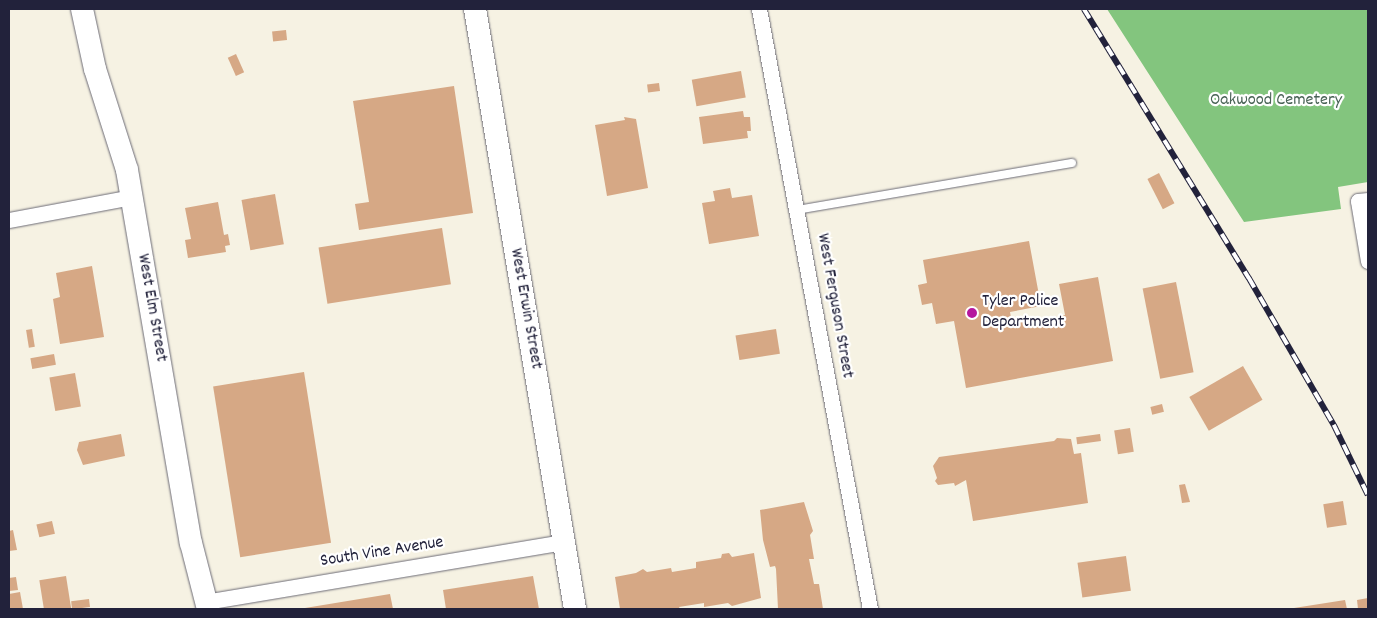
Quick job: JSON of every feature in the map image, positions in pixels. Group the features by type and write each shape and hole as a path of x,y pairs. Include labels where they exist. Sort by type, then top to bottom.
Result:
{"main road":[{"name":"West Elm Street","path":"82,9 89,46 120,146 132,197 189,534 206,605"},
{"name":"West Erwin Street","path":"475,9 575,609"}],"street":[{"name":"West Ferguson Street","path":"759,9 798,210 870,609"},
{"path":"9,220 132,197"},
{"path":"1363,200 1368,261"},
{"name":"South Vine Avenue","path":"206,605 565,542"}],"lane":[{"path":"798,210 1072,163"}],"green space":[{"name":"Oakwood Cemetery","path":"1107,9 1368,9 1368,182 1338,187 1341,209 1244,222"}],"building":[{"path":"286,30 287,40 273,41 272,31"},
{"path":"236,54 244,72 236,76 228,58"},
{"path":"741,71 746,98 696,106 692,80"},
{"path":"659,83 660,91 648,92 647,84"},
{"path":"454,86 473,213 359,230 355,204 369,202 353,101"},
{"path":"743,111 744,117 750,117 751,131 747,131 748,138 703,144 699,117"},
{"path":"624,117 636,119 648,188 607,196 595,125 625,120"},
{"path":"1159,173 1174,203 1163,209 1147,179"},
{"path":"730,188 732,198 752,195 759,236 709,244 702,203 715,201 713,191"},
{"path":"275,194 284,244 250,250 242,200"},
{"path":"218,202 224,235 228,234 230,245 225,246 226,252 188,258 185,240 191,239 185,208"},
{"path":"442,228 451,284 327,304 319,248"},
{"name":"Tyler Police Department","path":"1029,241 1041,306 1010,312 1012,324 1065,315 1059,284 1098,277 1113,361 966,388 954,321 936,324 932,303 922,305 918,285 927,283 923,260"},
{"path":"92,266 104,337 60,344 53,299 60,297 56,273"},
{"path":"1176,282 1194,372 1160,379 1143,288"},
{"path":"32,329 35,347 29,348 26,330"},
{"path":"776,329 780,354 739,360 736,335"},
{"path":"54,354 56,365 32,369 30,358"},
{"path":"1243,366 1262,400 1209,431 1189,397"},
{"path":"304,372 331,543 240,557 213,386"},
{"path":"75,373 81,406 55,411 49,378"},
{"path":"1162,404 1164,412 1152,415 1150,407"},
{"path":"1130,428 1134,452 1118,454 1114,431"},
{"path":"121,434 125,456 83,465 77,450 79,442"},
{"path":"1100,434 1101,441 1077,444 1076,437"},
{"path":"1057,438 1071,439 1074,454 1081,453 1088,503 973,521 966,480 955,486 954,483 938,485 935,481 937,478 933,466 939,457 1054,441"},
{"path":"1185,484 1190,502 1182,503 1179,485"},
{"path":"1343,501 1347,525 1327,528 1323,504"},
{"path":"804,502 813,531 810,535 814,559 809,559 814,584 819,584 823,609 778,609 776,569 775,566 770,567 763,540 760,510"},
{"path":"52,521 55,534 39,537 36,525"},
{"path":"13,530 17,550 9,551 9,531"},
{"path":"729,553 732,557 754,553 761,598 732,606 728,603 704,607 704,603 679,607 680,609 620,609 615,577 636,573 643,569 647,572 671,568 672,572 696,568 696,562 721,558 722,554"},
{"path":"1126,556 1131,591 1082,597 1077,563"},
{"path":"66,576 71,609 44,609 39,580"},
{"path":"533,576 539,609 446,609 443,590"},
{"path":"16,577 18,590 9,591 9,578"},
{"path":"20,592 23,609 9,609 9,594"},
{"path":"390,594 393,609 305,609 305,608"},
{"path":"1368,598 1368,609 1358,609 1357,600"},
{"path":"89,599 90,607 72,609 71,601"},
{"path":"1345,600 1347,609 1294,608"}],"railway":[{"path":"1084,9 1249,278 1334,425 1368,495"}],"place":[{"name":"Tyler Police Department","path":"972,313"}]}
